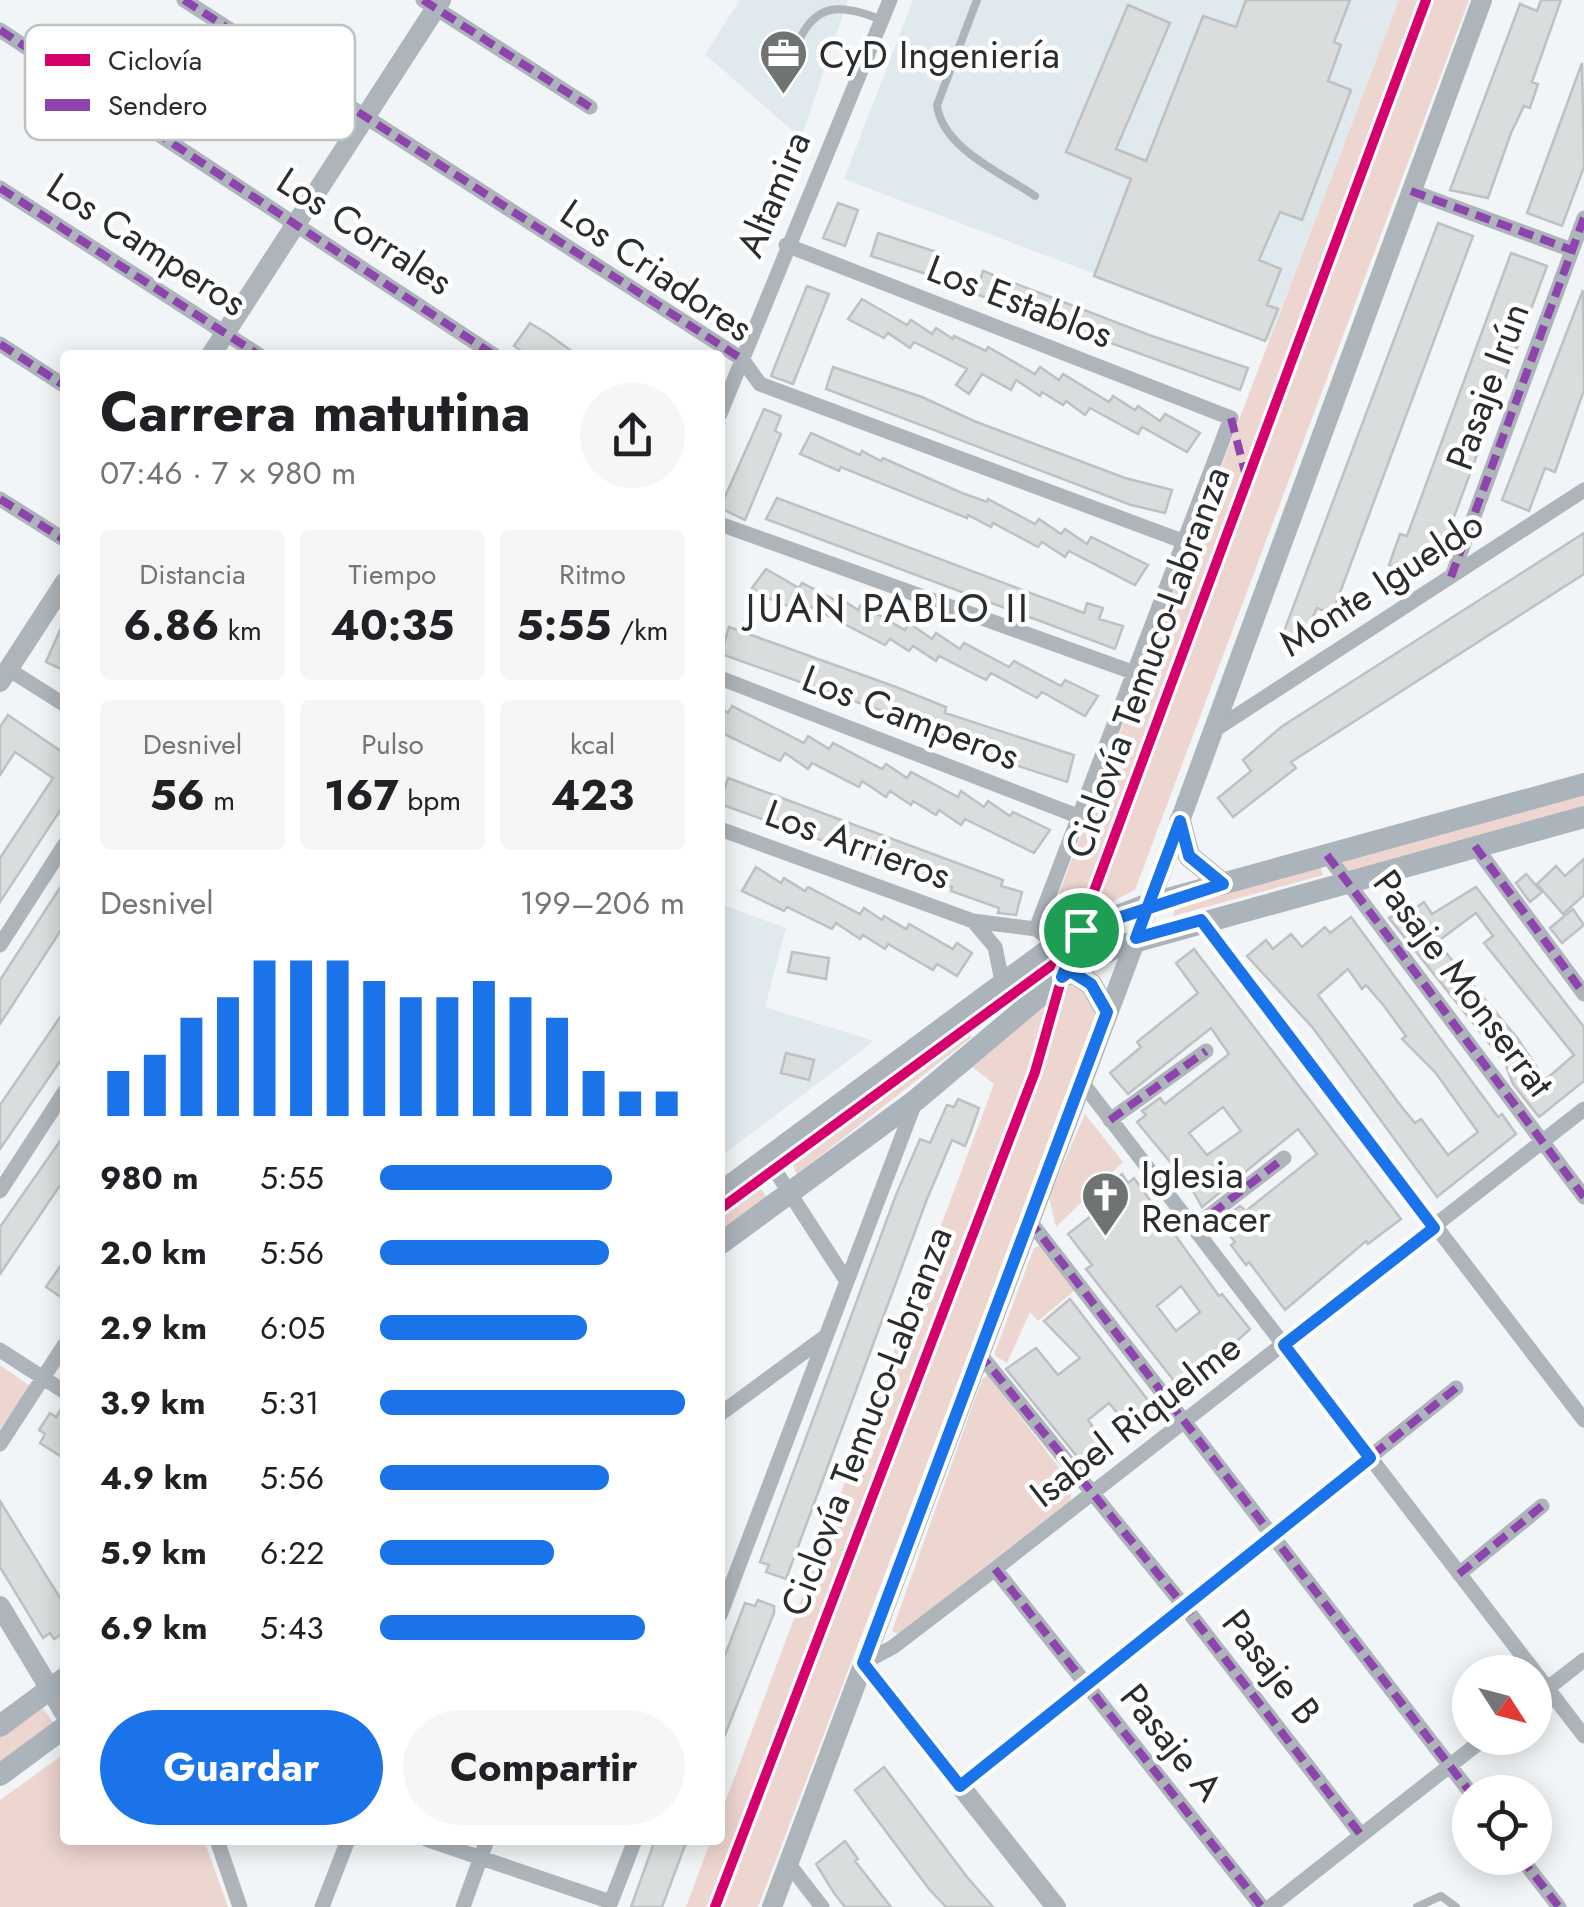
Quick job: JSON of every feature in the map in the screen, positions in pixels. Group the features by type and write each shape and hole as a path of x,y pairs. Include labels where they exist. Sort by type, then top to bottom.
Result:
{"main road":[{"path":"725,1188 1002,981 1046,936 1584,784"},
{"path":"725,1240 916,1100 1070,971 1136,938 1584,817"},
{"path":"1180,821 1189,856 1223,884"},
{"path":"1070,971 1091,984 1107,1012"},
{"path":"0,1726 57,1684"},
{"path":"0,1774 60,1731"}],"street":[{"name":"Los Criadores","path":"184,0 223,25"},
{"name":"Altamira","path":"725,402 786,245 890,0"},
{"path":"772,1907 1180,821 1482,0"},
{"path":"355,133 434,3 590,106"},
{"name":"Los Corrales","path":"0,30 25,46"},
{"name":"Los Criadores","path":"355,111 742,359 754,380 794,400 1185,542"},
{"name":"Los Corrales","path":"167,140 486,350"},
{"path":"214,350 350,140"},
{"name":"Los Camperos","path":"0,188 252,350"},
{"path":"1411,191 1572,250"},
{"name":"Pasaje Irún","path":"1451,577 1584,218"},
{"name":"Los Establos","path":"786,245 1230,418 1185,542"},
{"path":"0,344 60,383"},
{"name":"Monte Igueldo","path":"1213,730 1584,490"},
{"path":"0,499 60,537"},
{"path":"725,526 1136,673"},
{"path":"1046,936 1080,817 1185,542"},
{"path":"60,589 3,671 60,702"},
{"name":"Los Camperos","path":"725,680 1080,817"},
{"name":"Los Arrieros","path":"725,831 973,920 1046,936"},
{"path":"1475,846 1584,994"},
{"path":"0,945 60,852"},
{"name":"Pasaje Monserrat","path":"1328,855 1584,1197"},
{"name":"Los Arrieros","path":"973,920 995,948 1002,981"},
{"path":"1201,920 1584,1420"},
{"path":"1110,1120 1206,1051"},
{"path":"1080,1081 1459,1574 1514,1655"},
{"path":"0,1192 60,1099"},
{"path":"725,1603 916,1100"},
{"name":"Isabel Riquelme","path":"863,1663 893,1647 995,1569 1584,1109"},
{"path":"767,1158 846,1280"},
{"path":"1193,1228 1284,1158"},
{"path":"1028,1220 1457,1775"},
{"path":"725,1410 826,1336"},
{"path":"0,1350 60,1389"},
{"path":"0,1444 60,1352"},
{"name":"Pasaje B","path":"978,1353 1184,1606 1361,1835"},
{"path":"960,1786 1456,1388"},
{"path":"1459,1574 1542,1506"},
{"name":"Pasaje A","path":"995,1569 1262,1907"},
{"path":"0,1606 57,1684"},
{"path":"1552,1685 1584,1660"},
{"path":"863,1663 1056,1907"},
{"path":"1552,1705 1584,1736"},
{"path":"1270,1907 1464,1755"},
{"path":"219,1845 240,1907"},
{"path":"322,1907 346,1845"},
{"path":"443,1845 610,1904 633,1845"},
{"path":"463,1907 486,1845"},
{"path":"788,1863 822,1907"},
{"path":"1534,1875 1559,1907"}],"lane":[{"path":"976,0 937,105 938,120 953,139 1036,196"},
{"path":"796,48 805,28 830,5 846,6 882,20"},
{"path":"1417,1907 1441,1896 1456,1907"}],"shaded area":[{"name":"CyD Ingeniería","path":"740,0 848,0 801,138 705,54"},
{"path":"913,0 1399,0 1269,340 844,179"},
{"path":"1399,0 1469,0 1135,890 1082,915 1051,914"},
{"path":"1584,784 1584,817 1348,881 1327,855"},
{"path":"1320,865 1323,875 1173,916 1176,906"},
{"path":"725,906 786,928 765,1007 874,1041 725,1153"},
{"path":"1070,985 1083,987 1098,1015 758,1907 686,1907 709,1845 725,1845 725,1803 994,1084 971,1066"},
{"path":"964,1019 972,1037 797,1174 786,1152"},
{"path":"1085,1114 1123,1162 1056,1227 1049,1197"},
{"path":"759,1186 769,1201 725,1232 725,1210"},
{"path":"1042,1245 1075,1290 1038,1321 1030,1312 1007,1363 994,1355 1034,1248"},
{"path":"0,1365 30,1386 0,1429"},
{"path":"988,1375 1073,1486 1070,1501 898,1634 892,1631 982,1379"},
{"path":"40,1704 56,1727 0,1768 0,1734"},
{"path":"60,1757 60,1845 206,1845 228,1907 0,1907 0,1800"}],"building":[{"path":"1246,0 1350,0 1334,42 1341,45 1328,81 1351,90 1302,220 1280,212 1259,260 1281,269 1267,305 1278,309 1265,341 1094,276 1131,179 1066,152 1128,5 1170,23 1116,149 1146,161 1203,16 1236,27"},
{"path":"1541,0 1561,0 1532,82 1538,84 1530,108 1524,106 1511,133 1488,198 1450,190 1520,4 1537,11"},
{"path":"1582,63 1584,167 1562,226 1527,213"},
{"path":"838,203 858,210 845,246 823,238"},
{"path":"1438,223 1473,236 1332,614 1317,608 1302,642 1283,634"},
{"path":"878,233 943,254 935,277 871,256"},
{"path":"1511,253 1547,266 1445,541 1440,539 1429,569 1412,563 1409,572 1389,565 1400,534 1407,536"},
{"path":"983,271 1149,335 1248,368 1240,390 976,294"},
{"path":"807,286 829,294 793,384 771,376"},
{"path":"1583,290 1584,390 1555,472 1545,468 1529,511 1502,500"},
{"path":"862,299 907,325 911,320 932,334 936,328 953,339 954,336 986,351 988,347 1035,374 1040,367 1059,380 1063,374 1109,402 1113,396 1160,421 1165,414 1200,433 1187,452 1142,427 1138,434 1090,408 1085,415 1066,401 1063,405 1042,392 1040,396 1016,380 1011,390 982,374 969,394 956,385 967,369 914,342 910,348 888,333 884,338 848,319"},
{"path":"530,323 570,350 520,350 514,346"},
{"path":"833,367 922,397 974,421 1125,478 1172,490 1165,513 1131,505 826,389"},
{"path":"764,409 781,416 775,431 781,434 745,520 725,510 725,497"},
{"path":"811,433 860,455 862,451 881,461 883,458 962,493 987,502 988,499 1035,524 1039,519 1061,534 1065,529 1087,544 1091,537 1148,565 1135,585 1069,551 1065,557 1042,542 1038,547 993,523 991,527 841,467 839,471 800,454"},
{"path":"777,498 1084,613 1087,603 1103,608 1099,619 1123,626 1115,649 766,519"},
{"path":"1584,533 1584,574 1291,762 1296,768 1233,817 1218,798 1251,771 1243,760 1281,727"},
{"path":"766,569 799,588 802,583 835,600 837,596 858,610 861,605 905,630 909,623 932,639 936,633 960,649 964,643 1009,667 1014,661 1061,686 1065,680 1098,696 1085,716 1042,692 1037,698 991,673 986,680 939,656 936,661 913,646 909,651 890,639 885,645 811,607 808,614 765,597 752,588"},
{"path":"729,627 896,687 946,707 945,713 1074,755 1067,782 948,743 950,738 899,717 725,655"},
{"path":"60,630 60,669 46,662"},
{"path":"732,706 804,743 808,736 829,749 833,743 882,769 886,764 907,778 911,772 958,797 961,791 984,807 988,801 1010,816 1013,812 1050,830 1034,853 965,819 961,825 939,810 936,815 913,801 911,805 890,791 886,797 862,781 859,787 812,763 808,769 785,753 780,761 725,734 725,711 728,713"},
{"path":"8,715 60,751 60,811 0,902 0,858 53,778 15,752 0,775 0,727"},
{"path":"728,778 1003,880 1001,886 1022,892 1016,915 998,913 999,908 951,891 952,887 725,806"},
{"path":"1584,859 1584,895 1563,914 1537,884 1556,866 1565,876"},
{"path":"756,867 781,883 784,878 860,914 864,908 882,920 884,916 906,929 909,924 953,949 957,943 972,953 957,976 937,964 933,970 888,944 885,949 863,935 860,939 836,923 832,929 787,907 784,911 742,891"},
{"path":"1526,874 1542,892 1530,902 1516,883"},
{"path":"1476,887 1584,1027 1584,1081 1539,1117 1513,1084 1505,1063 1389,918 1402,909 1406,915 1424,902 1432,914","holes":["1476,913 1493,936 1484,943 1574,1055 1545,1080 1518,1039 1437,942"]},
{"path":"60,888 60,932 0,1024 0,980"},
{"path":"1573,909 1584,925 1562,943 1550,928"},
{"path":"1351,917 1498,1117 1502,1114 1516,1134 1437,1197 1313,1028 1247,956 1266,940 1273,949 1291,934 1302,947 1325,927 1330,933","holes":["1348,969 1362,989 1366,985 1384,1006 1406,1036 1402,1039 1435,1072 1478,1132 1448,1155 1421,1119 1415,1123 1401,1106 1318,995"]},
{"path":"1194,949 1401,1219 1368,1244 1366,1241 1285,1310 1231,1245 1235,1242 1219,1222 1240,1206 1246,1211 1317,1154 1298,1129 1202,1207 1190,1186 1137,1122 1146,1115 1142,1111 1160,1098 1165,1104 1229,1054 1211,1028 1128,1094 1110,1073 1141,1047 1137,1042 1198,993 1176,963","holes":["1223,1107 1241,1131 1207,1155 1189,1133"]},
{"path":"792,952 829,958 826,979 788,972"},
{"path":"60,1017 60,1061 0,1149 0,1105"},
{"path":"786,1053 814,1060 809,1080 781,1073"},
{"path":"958,1099 979,1108 965,1146 952,1140 927,1199 786,1579 766,1572 769,1565 760,1562 896,1195 920,1139 930,1143 947,1105 954,1107"},
{"path":"60,1141 60,1185 0,1274 0,1227"},
{"path":"1122,1174 1128,1183 1134,1178 1219,1296 1222,1294 1250,1329 1182,1391 1086,1269 1092,1265 1068,1234 1109,1202 1106,1198 1111,1194 1106,1187","holes":["1181,1286 1200,1312 1176,1331 1157,1306"]},
{"path":"60,1266 60,1297 46,1287"},
{"path":"1070,1299 1157,1412 1132,1431 1109,1403 1088,1420 1108,1447 1084,1465 1006,1369 1036,1348 1058,1375 1080,1358 1044,1321"},
{"path":"60,1411 60,1456 40,1443 45,1434 39,1430 50,1413 56,1417"},
{"path":"0,1501 60,1598 60,1635 54,1639 50,1633 43,1638 0,1567"},
{"path":"758,1600 774,1606 774,1613 725,1735 725,1655 745,1603 755,1606"},
{"path":"884,1767 993,1907 946,1907 929,1889 855,1790"},
{"path":"845,1841 858,1859 855,1861 891,1907 845,1907 834,1893 816,1864"},
{"path":"653,1845 685,1845 662,1907 631,1907"}],"marked path":[{"path":"184,0 223,25"},
{"path":"423,0 590,107"},
{"path":"0,30 25,46"},
{"path":"355,110 742,359"},
{"path":"167,140 486,350"},
{"path":"0,188 251,350"},
{"path":"1411,191 1572,250"},
{"path":"1451,577 1584,218"},
{"path":"0,344 60,383"},
{"path":"1231,418 1246,476"},
{"path":"0,499 60,537"},
{"path":"1475,846 1584,994"},
{"path":"1327,855 1584,1197"},
{"path":"1110,1120 1206,1051"},
{"path":"1193,1228 1284,1158"},
{"path":"1029,1220 1457,1775"},
{"path":"979,1353 1184,1606 1361,1835"},
{"path":"960,1786 1456,1388"},
{"path":"1459,1574 1542,1506"},
{"path":"995,1569 1262,1907"},
{"path":"1534,1875 1559,1907"}],"cycle path":[{"name":"Ciclovía Temuco-Labranza","path":"715,1907 1035,1072 1062,977 1426,0"},
{"path":"725,1205 1070,952"}],"place":[{"name":"CyD Ingeniería","path":"784,96"},
{"name":"Iglesia Renacer","path":"1106,1238"}],"district":[{"name":"JUAN PABLO II","path":"888,608"}],"route":[{"path":"1081,930 1062,977 1070,971 1086,980 1107,1012 863,1663 960,1786 1370,1458 1284,1345 1434,1228 1201,920 1136,938 1149,904 1180,821 1189,856 1206,874 1223,884 1149,904 1081,930"}]}
